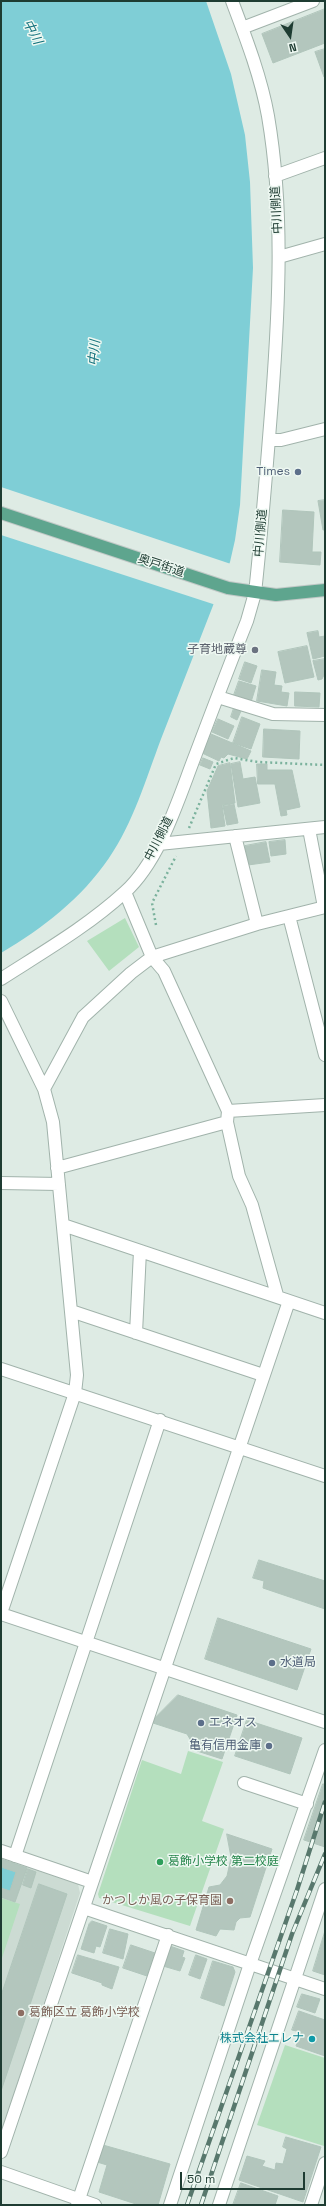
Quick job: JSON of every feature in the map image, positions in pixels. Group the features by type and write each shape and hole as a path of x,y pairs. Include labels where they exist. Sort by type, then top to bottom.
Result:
{"main road":[{"name":"奥戸街道","path":"1,513 228,588 255,592 290,594 325,590"}],"street":[{"name":"中川側道","path":"1,979 53,946 125,892 144,868 159,844 247,621 255,592 277,338 279,257 275,176 268,115 255,64 232,1"},
{"path":"242,28 313,1"},
{"path":"275,176 325,158"},
{"path":"279,257 325,244"},
{"path":"269,440 281,440 325,429"},
{"path":"218,697 273,714 325,715"},
{"path":"159,844 325,827"},
{"path":"44,1090 83,1017 131,973 152,957 257,924 324,907 309,829"},
{"path":"235,836 257,924"},
{"path":"125,892 152,957 164,971 228,1117 240,1176 252,1205 277,1295"},
{"path":"289,916 325,1055"},
{"path":"1,1001 44,1090 53,1122 70,1311 76,1358 75,1392 1,1614 325,1722"},
{"path":"57,1168 228,1117 325,1105"},
{"path":"1,1183 59,1184"},
{"path":"63,1225 277,1295 289,1301 325,1313"},
{"path":"136,1332 140,1251"},
{"path":"1,2152 289,1301"},
{"path":"70,1311 263,1375"},
{"path":"1,1369 160,1420 325,1476"},
{"path":"15,1856 160,1420"},
{"path":"170,2205 250,1964 325,1750"},
{"path":"244,1783 307,1804"},
{"path":"1,1851 92,1882"},
{"path":"219,2205 325,1889"},
{"path":"84,1908 325,1989"},
{"path":"78,2202 168,1935"},
{"path":"311,2205 325,2163"},
{"path":"1,2172 78,2202 96,2205"}],"shaded area":[{"name":"葛飾区立 葛飾小学校","path":"1,1858 78,1884 80,1893 1,2133"}],"green space":[{"path":"125,918 139,947 109,971 87,941"},
{"name":"葛飾小学校 第二校庭","path":"188,1751 223,1762 202,1821 224,1829 190,1926 99,1898 98,1894 142,1760 181,1774"},
{"path":"1,1898 20,1904 1,1961"},
{"path":"285,2045 325,2058 324,2146 257,2125"}],"water":[{"name":"中川","path":"1,1 206,1 231,74 245,135 250,182 253,268 240,505 230,562 132,816 118,844 98,873 74,899 46,923 1,953"},
{"path":"1,1867 16,1872 10,1891 1,1888"}],"pier":[{"path":"1,487 231,564 216,605 1,535"}],"building":[{"path":"325,9 325,43 273,63 262,34"},
{"path":"325,49 325,77 324,77 315,52"},
{"path":"325,500 325,530 323,530 318,501"},
{"path":"283,510 314,512 312,552 321,552 320,565 280,562"},
{"path":"318,631 319,637 325,636 325,656 313,659 307,633"},
{"path":"307,646 314,677 285,683 278,652"},
{"path":"325,659 325,673 322,679 318,680 313,661"},
{"path":"245,662 257,666 251,683 239,679"},
{"path":"262,670 276,672 274,685 282,686 281,692 289,693 287,706 257,701"},
{"path":"239,681 256,686 251,702 234,695"},
{"path":"295,692 320,693 319,707 295,706"},
{"path":"234,708 241,711 237,720 231,717"},
{"path":"242,717 260,724 251,749 233,743"},
{"path":"218,719 234,726 228,739 212,732"},
{"path":"264,729 300,731 299,759 263,757"},
{"path":"211,734 251,751 247,759 228,754 224,758 221,757 219,761 202,753"},
{"path":"203,758 213,762 210,769 200,765"},
{"path":"240,762 243,779 255,777 260,803 238,807 231,764"},
{"path":"230,763 235,803 222,805 225,826 211,828 207,791 218,766"},
{"path":"257,764 267,764 267,770 292,770 300,807 286,810 287,815 281,816 275,784 258,784"},
{"path":"234,804 238,823 227,825 223,806"},
{"path":"285,840 286,854 271,856 269,842"},
{"path":"266,842 270,862 248,865 245,846"},
{"path":"259,1560 325,1581 325,1609 263,1588 264,1581 253,1578"},
{"path":"218,1618 311,1649 297,1690 205,1659"},
{"path":"178,1695 237,1715 222,1759 197,1751 187,1734 153,1723 154,1719"},
{"path":"247,1720 302,1738 290,1774 235,1756"},
{"path":"323,1784 325,1784 325,1847 304,1840"},
{"path":"227,1834 272,1849 250,1917 240,1918 236,1922 234,1930 220,1929 216,1936 196,1930 209,1887 220,1885 227,1876 231,1858"},
{"path":"1,1859 27,1868 15,1902 1,1897 1,1888 10,1891 16,1872 1,1867"},
{"path":"28,1869 36,1872 31,1888 23,1885"},
{"path":"39,1884 67,1894 1,2091 1,1996"},
{"path":"92,1921 107,1926 100,1947 96,1946 94,1953 81,1949 89,1924"},
{"path":"110,1929 128,1934 123,1959 103,1953"},
{"path":"325,1931 325,1975 313,1971"},
{"path":"131,1945 155,1953 147,1976 123,1968"},
{"path":"170,1946 184,1951 182,1957 185,1958 180,1971 163,1966"},
{"path":"78,1955 119,1967 112,1989 102,1985 102,1983 72,1973"},
{"path":"196,1955 207,1959 200,1979 189,1975"},
{"path":"213,1961 233,1967 235,1972 224,2006 201,1998"},
{"path":"302,1994 320,1999 315,2013 297,2007"},
{"name":"株式会社エレナ","path":"299,2011 325,2020 325,2056 296,2046 301,2032 292,2030"},
{"path":"286,2137 321,2147 303,2202 239,2180 247,2156 265,2161 262,2166 275,2170 276,2163 283,2164 287,2149 283,2147"},
{"path":"103,2145 170,2164 158,2205 139,2205 99,2192 107,2165 97,2162"},
{"path":"241,2183 278,2196 275,2205 233,2205"}],"railway":[{"path":"187,2205 297,1890 325,1802"},
{"path":"201,2205 292,1934 325,1854"}],"place":[{"name":"Times","path":"298,472"},
{"name":"子育地蔵尊","path":"255,650"},
{"name":"水道局","path":"272,1663"},
{"name":"エネオス","path":"201,1723"},
{"name":"亀有信用金庫","path":"269,1746"},
{"name":"葛飾小学校 第二校庭","path":"160,1862"},
{"name":"かつしか風の子保育園","path":"230,1901"},
{"name":"葛飾区立 葛飾小学校","path":"21,2013"},
{"name":"株式会社エレナ","path":"312,2039"}]}
